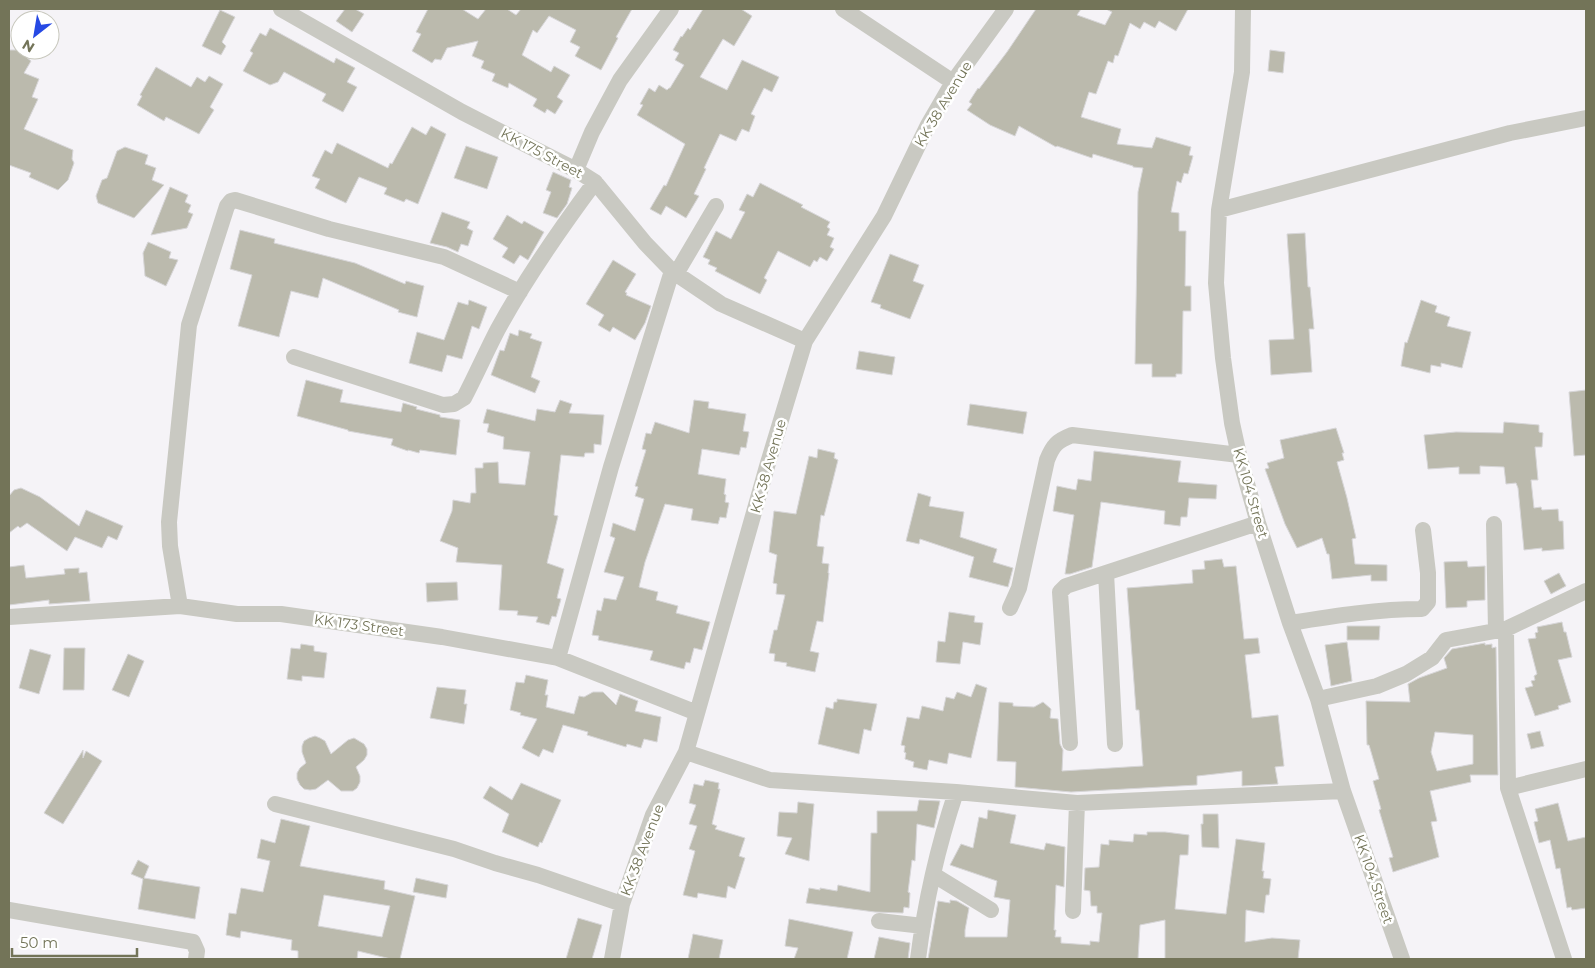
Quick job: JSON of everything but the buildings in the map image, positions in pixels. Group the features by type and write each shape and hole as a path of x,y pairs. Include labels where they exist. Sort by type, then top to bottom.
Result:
{"street":[{"name":"KK 175 Street","path":"281,9 462,112 576,170 595,182 645,244 674,272 720,304 805,341"},
{"path":"576,170 592,132 620,80 671,9"},
{"path":"843,9 954,82"},
{"name":"KK 38 Avenue","path":"612,959 622,904 653,815 686,752 768,463 805,341 884,216 928,125 954,82 1006,9"},
{"name":"KK 104 Street","path":"1243,9 1242,72 1219,210 1217,292 1223,358 1232,423 1258,523 1290,622 1318,699 1343,791 1402,959"},
{"path":"1219,210 1510,133 1586,118"},
{"path":"294,357 443,405 454,404 464,398 498,330 520,292 595,182"},
{"path":"180,606 168,522 189,325 231,201 235,200 329,229 444,258 520,292"},
{"path":"558,658 611,467 674,272 716,206"},
{"path":"1010,608 1019,588 1047,460 1051,448 1061,439 1072,435 1239,455"},
{"path":"1070,743 1060,592 1066,586 1258,523"},
{"path":"1494,524 1508,788 1564,959"},
{"path":"1290,622 1374,611 1422,609 1428,602 1428,573 1424,530"},
{"path":"1106,573 1114,744"},
{"path":"1318,699 1377,686 1406,674 1432,658 1446,640 1501,630 1586,591"},
{"name":"KK 173 Street","path":"9,617 180,606 237,614 290,616 442,637 558,658 697,713"},
{"path":"686,752 770,780 956,792 1077,803 1343,791"},
{"path":"1508,788 1586,769"},
{"path":"918,959 922,926 948,817 956,792"},
{"path":"1073,911 1077,803"},
{"path":"276,804 454,849 622,904"},
{"path":"934,875 991,910"},
{"path":"9,910 193,942 197,951 196,959"},
{"path":"878,921 922,926"}]}
